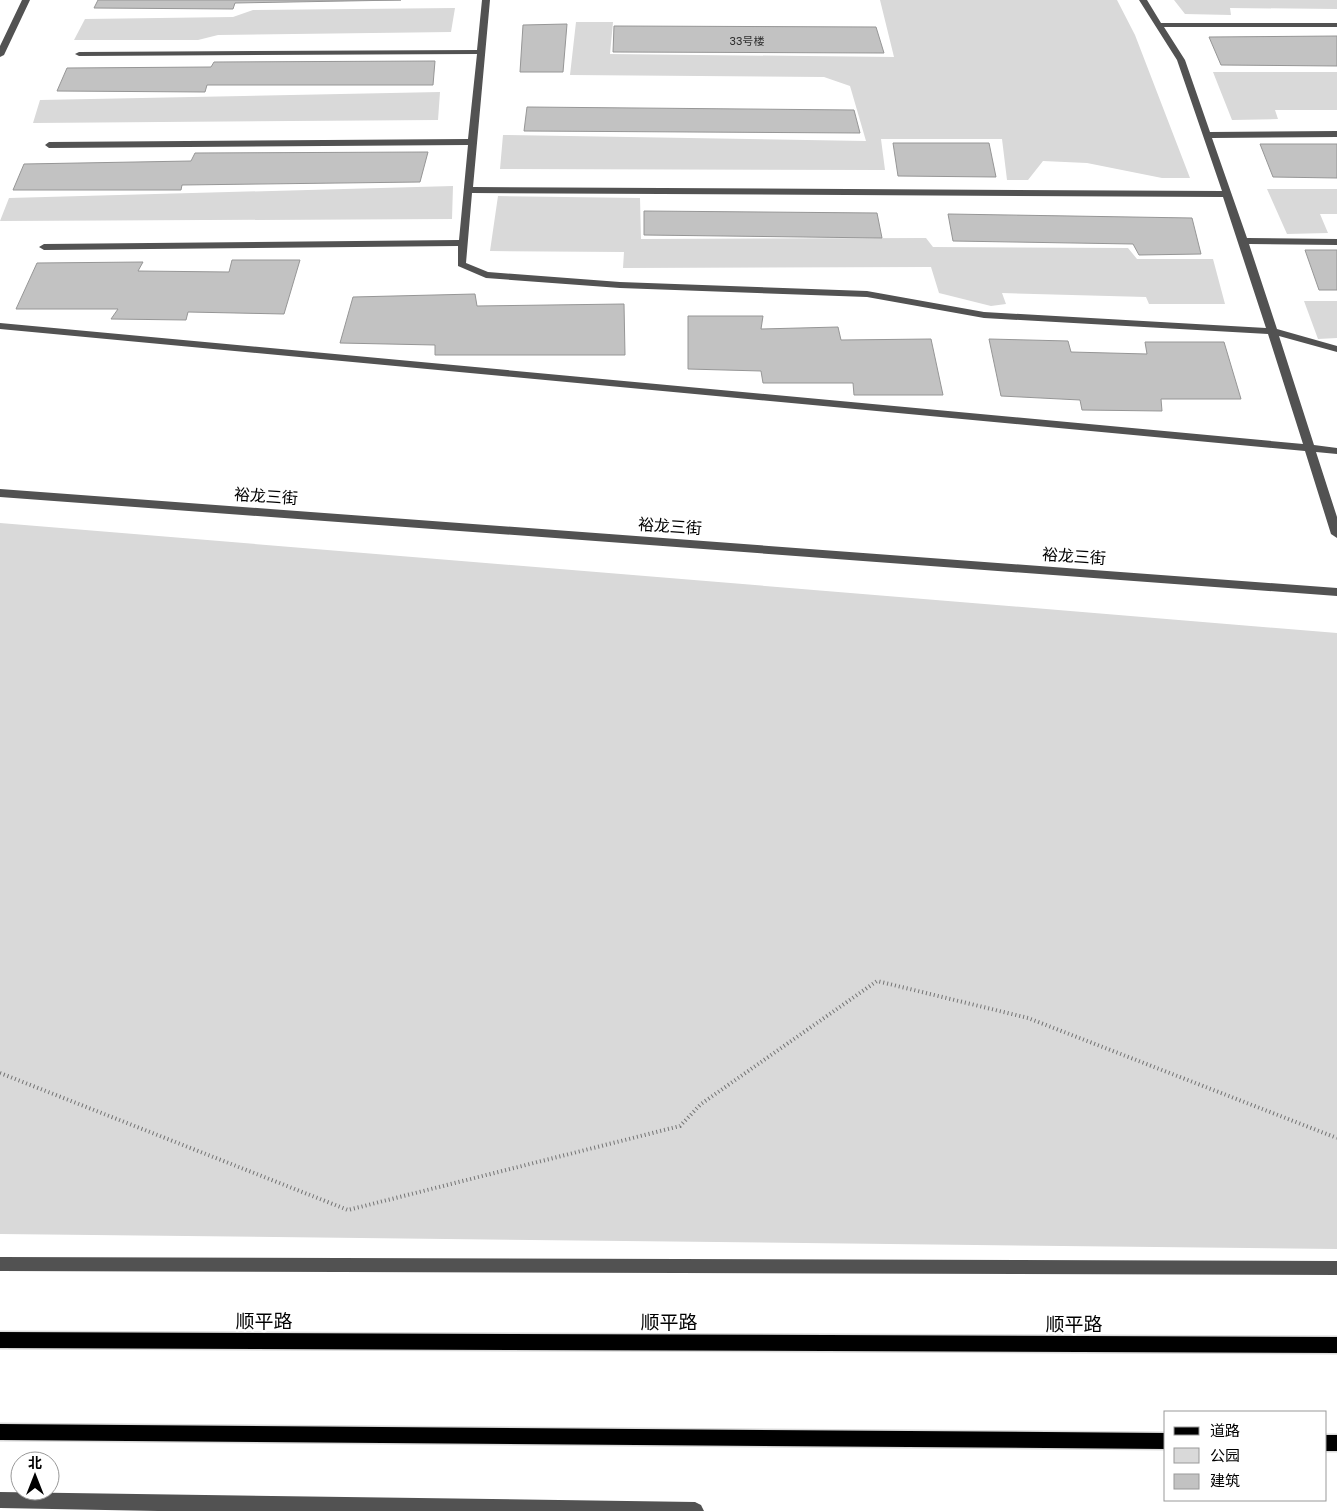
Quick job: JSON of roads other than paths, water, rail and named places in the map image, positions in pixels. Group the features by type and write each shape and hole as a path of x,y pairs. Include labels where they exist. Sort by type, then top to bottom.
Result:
{"main road":[{"name":"顺平路","path":"0,1340 1337,1345"},
{"path":"0,1432 1164,1441"}],"street":[{"path":"0,55 26,0"},
{"path":"486,0 461,264 486,275 620,286 868,294 984,315 1272,330 1337,349"},
{"path":"1143,0 1181,60 1243,241 1337,534"},
{"path":"1160,25 1337,25"},
{"path":"79,54 481,52"},
{"path":"1207,135 1337,134"},
{"path":"49,145 473,142"},
{"path":"468,190 1227,194"},
{"path":"1243,241 1337,242"},
{"path":"44,247 464,243"},
{"path":"0,326 1337,451"},
{"name":"裕龙三街","path":"0,493 1337,592"},
{"path":"0,1264 1337,1268"},
{"path":"0,1500 695,1511"}]}
